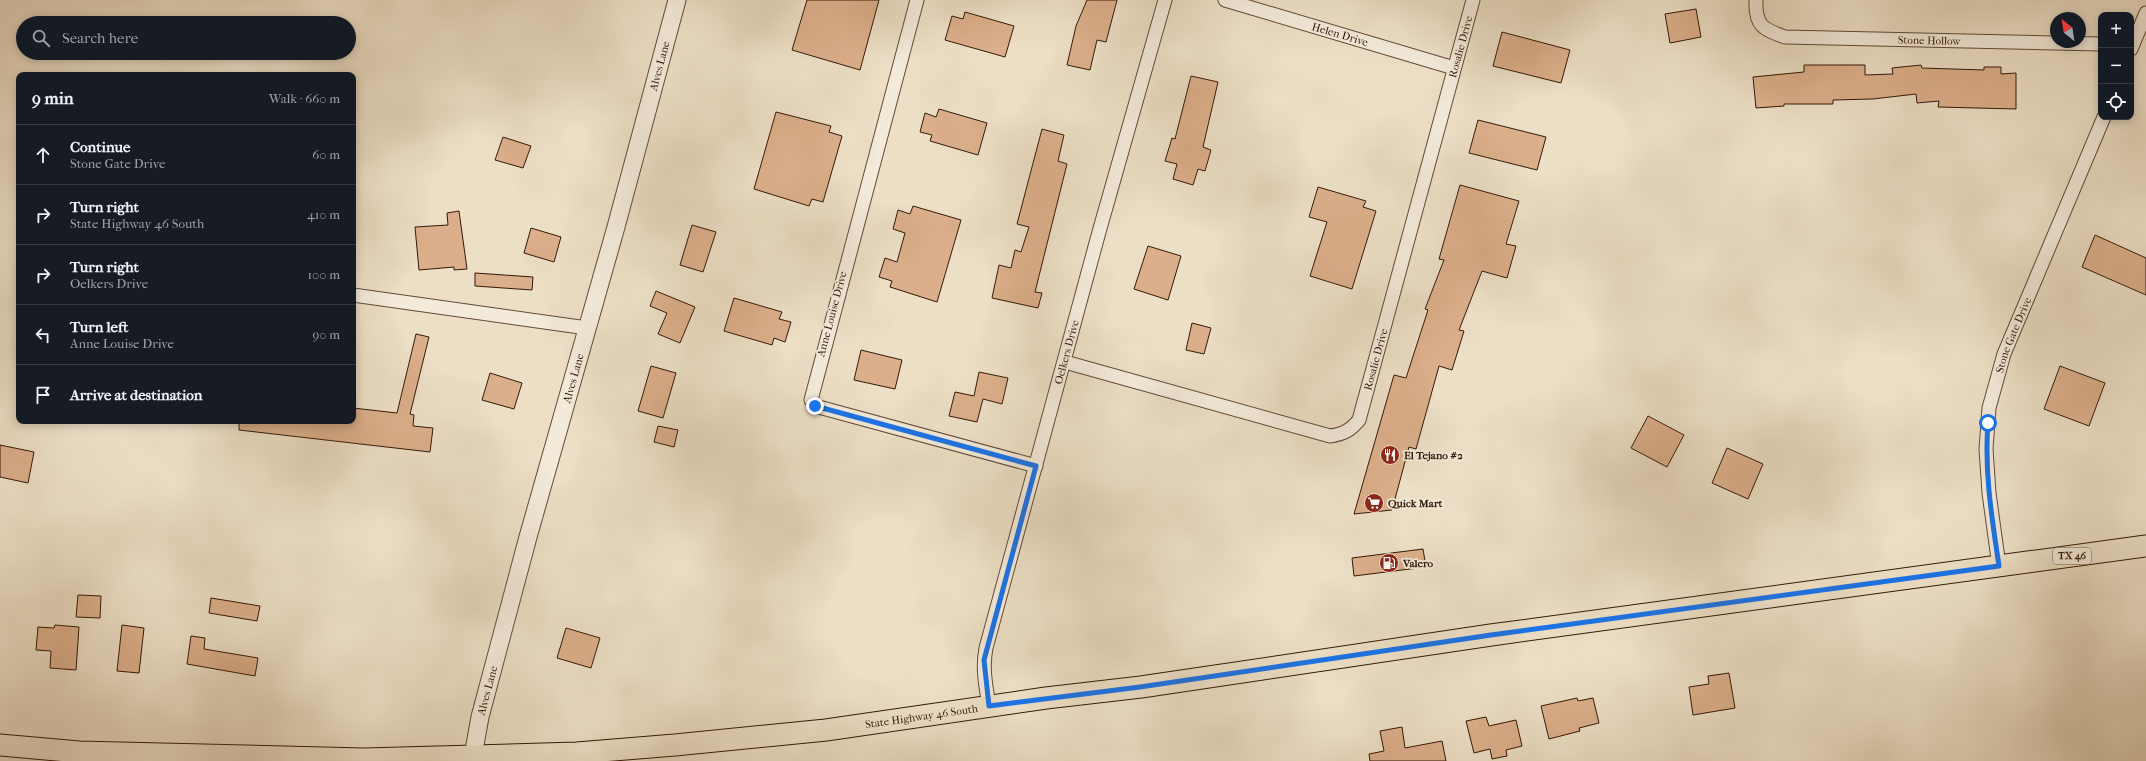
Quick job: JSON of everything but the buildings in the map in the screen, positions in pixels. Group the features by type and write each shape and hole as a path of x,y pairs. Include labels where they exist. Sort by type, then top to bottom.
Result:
{"main road":[{"name":"State Highway 46 South","path":"0,745 79,752 364,759 577,753 682,744 826,730 989,706 1140,687 1491,635 2146,546"}],"street":[{"name":"Alves Lane","path":"473,756 480,717 677,0"},
{"name":"Anne Louise Drive","path":"917,0 811,400 815,406 1036,466"},
{"name":"Oelkers Drive","path":"989,706 984,660 1099,232 1165,0"},
{"name":"Helen Drive","path":"1225,0 1454,68"},
{"name":"Rosalie Drive","path":"1065,362 1330,436 1342,435 1352,429 1358,420 1473,0"},
{"name":"Stone Hollow","path":"1756,0 1756,13 1760,25 1771,32 1784,37 2098,44"},
{"path":"2135,46 2146,13"},
{"name":"Stone Gate Drive","path":"1999,566 1989,493 1986,449 1991,398 2004,354 2103,120"},
{"path":"356,295 586,328"}],"place":[{"name":"El Tejano #2","path":"1390,455"},
{"name":"Quick Mart","path":"1374,503"},
{"name":"Valero","path":"1389,563"}],"route":[{"path":"815,406 1036,466 984,660 984,672 989,706 1140,687 1491,635 1999,566 1989,493 1986,449 1988,423"}]}
